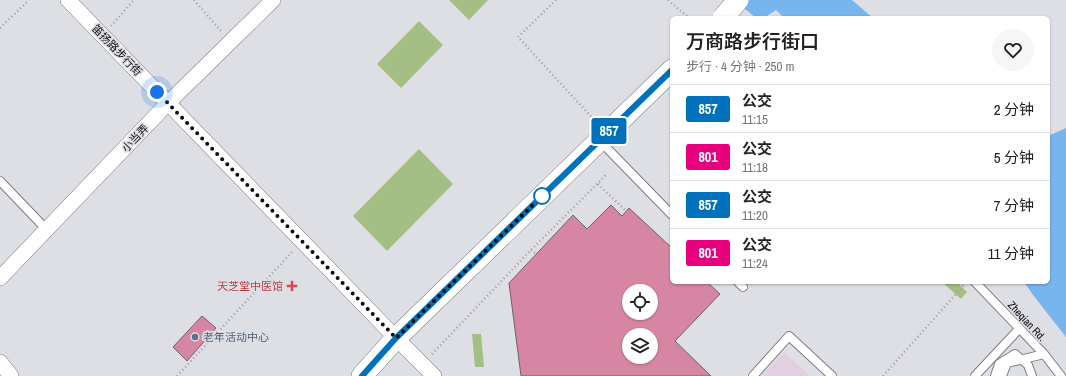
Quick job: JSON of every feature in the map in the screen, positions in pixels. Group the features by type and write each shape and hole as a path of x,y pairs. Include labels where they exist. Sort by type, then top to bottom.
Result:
{"street":[{"name":"笛扬路步行街","path":"68,0 434,376"},
{"name":"小当弄","path":"0,278 168,103 273,0"},
{"path":"725,16 738,0"},
{"path":"362,376 396,338 670,72"},
{"path":"0,362 11,376"}],"lane":[{"path":"603,137 670,213"},
{"path":"0,181 47,230"},
{"name":"Zheqian Rd.","path":"978,284 1044,354 1061,376"},
{"path":"975,376 1020,329"},
{"path":"753,376 789,336 832,376"},
{"path":"995,376 999,364 1015,354 1028,365 1032,376"},
{"path":"1002,376 1007,363 1044,354"}],"path":[{"path":"0,28 29,0"},
{"path":"103,35 134,0"},
{"path":"194,0 230,42"},
{"path":"556,0 518,37 603,137"},
{"path":"668,0 687,16"},
{"path":"422,364 531,250 607,174"},
{"path":"598,184 626,211"},
{"path":"177,376 302,241"},
{"path":"531,250 536,254"},
{"path":"883,376 965,284"}],"shaded area":[{"path":"784,352 810,376 762,376"}],"green space":[{"path":"449,0 488,0 469,20"},
{"path":"419,21 443,45 401,88 377,64"},
{"path":"419,149 453,184 387,251 353,216"},
{"path":"944,284 959,284 967,292 961,299"},
{"path":"472,334 481,334 484,367 475,367"}],"water":[{"path":"734,0 852,0 871,16 782,16 776,10 767,16 754,16"},
{"path":"1066,128 1066,337 1025,284 1050,284 1050,135"}],"building":[{"path":"611,205 622,216 629,208 670,246 670,284 709,284 720,294 675,341 711,376 521,376 509,283 573,215 587,229"},
{"name":"老年活动中心","path":"202,316 216,328 187,361 173,347"}],"bus line":[{"name":"857","path":"362,376 396,338 670,72"}],"place":[{"name":"天芝堂中医馆","path":"292,286"},
{"name":"老年活动中心","path":"195,337"}],"route":[{"path":"157,92 396,338 542,196"}]}
